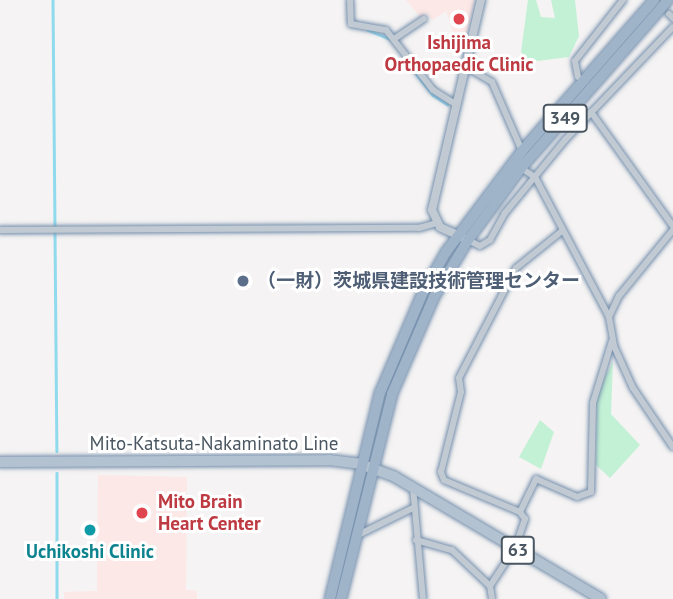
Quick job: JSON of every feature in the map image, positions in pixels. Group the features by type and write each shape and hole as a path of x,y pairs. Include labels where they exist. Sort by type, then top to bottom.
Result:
{"highway":[{"name":"349","path":"331,599 366,466 412,340 463,238 523,151 654,0"},
{"name":"349","path":"463,238 668,0"},
{"name":"349","path":"341,599 356,536 366,466"}],"main road":[{"name":"Mito-Katsuta-Nakaminato Line","path":"0,462 329,460 366,466 413,487 601,599"}],"street":[{"path":"350,0 351,23 386,30 433,90 457,105"},
{"path":"436,223 433,201 481,0"},
{"path":"578,77 575,61 623,0"},
{"path":"394,39 424,19"},
{"path":"0,230 419,228 436,223 480,246 490,240 505,213 591,112 670,35 673,27"},
{"path":"466,67 492,82 523,151"},
{"path":"591,112 673,228 620,296 609,317"},
{"path":"521,168 536,177 609,317 633,388 673,447"},
{"path":"490,586 514,548 525,519 520,512 444,480 441,472 461,392 459,378 478,335 516,268 562,230"},
{"path":"520,512 536,479 577,497 591,492 594,394 614,337"},
{"path":"413,487 423,599"},
{"path":"356,536 414,508"},
{"path":"416,540 452,550 490,586 492,599"}],"shaded area":[{"name":"Ishijima Orthopaedic Clinic","path":"406,0 475,0 466,40 455,38 446,11 433,20 427,14 421,18"},
{"name":"Mito Brain Heart Center","path":"98,475 187,477 186,590 197,591 197,599 64,599 64,592 97,591"}],"green space":[{"path":"528,0 536,0 541,17 555,18 551,0 575,0 579,36 569,57 529,62 521,52"},
{"path":"613,361 611,414 640,445 610,478 596,465 597,393"},
{"path":"540,420 554,432 541,469 519,457"}],"waterway":[{"path":"53,0 55,227"},
{"path":"368,30 390,39"},
{"path":"415,72 433,95 447,104"},
{"path":"55,233 57,451"},
{"path":"57,473 57,599"}],"place":[{"name":"Ishijima Orthopaedic Clinic","path":"459,19"},
{"name":"（一財）茨城県建設技術管理センター","path":"243,281"},
{"name":"Mito Brain Heart Center","path":"142,513"},
{"name":"Uchikoshi Clinic","path":"90,530"}]}
